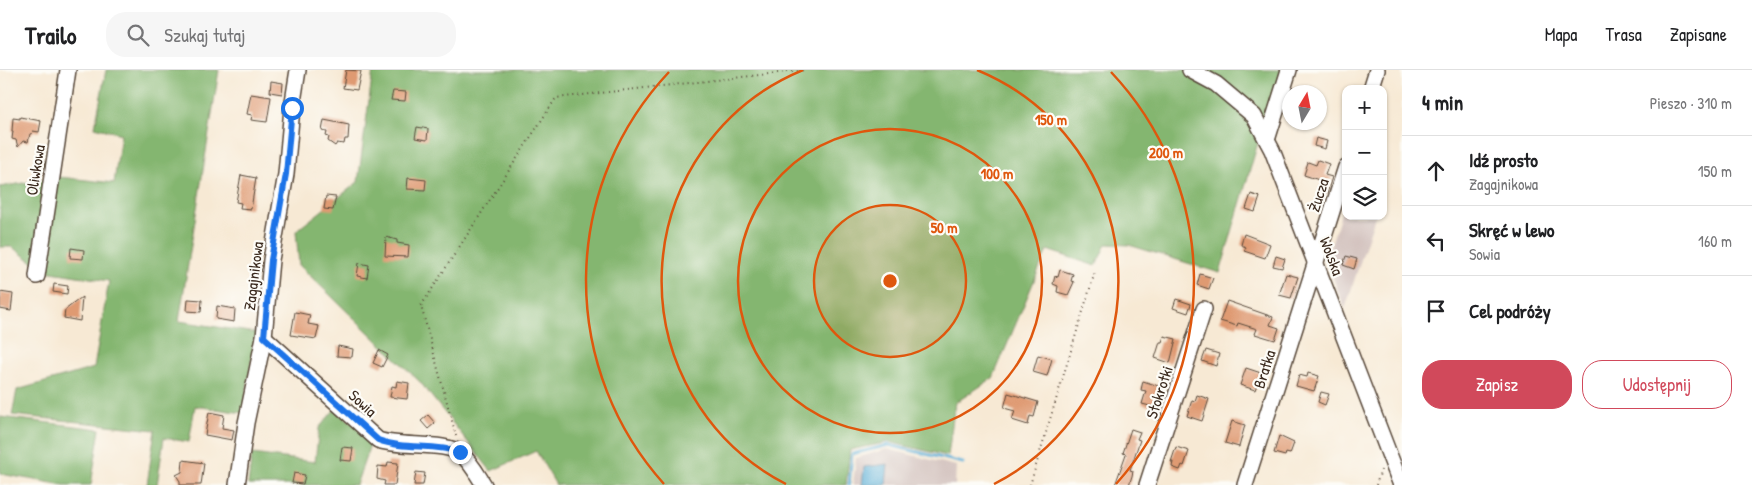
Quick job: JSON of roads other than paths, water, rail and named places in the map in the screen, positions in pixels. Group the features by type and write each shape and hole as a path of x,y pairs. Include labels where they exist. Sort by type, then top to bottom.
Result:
{"street":[{"name":"Oliwkowa","path":"37,276 68,70"},
{"name":"Zagajnikowa","path":"237,485 246,423 264,337 271,260 286,174 292,108 298,70"},
{"name":"Wolska","path":"1190,70 1216,84 1254,116 1267,140 1401,485"},
{"path":"1267,140 1289,70"},
{"path":"1372,85 1377,70"},
{"name":"Żucza","path":"1315,263 1343,175"},
{"name":"Bratka","path":"1245,485 1315,263"},
{"name":"Stokrotki","path":"1147,485 1204,309"},
{"name":"Sowia","path":"264,337 378,440 387,443 448,448 460,452 484,485"}],"water":[{"path":"888,464 886,485 862,485 864,467"}],"waterway":[{"path":"849,485 852,454 889,445 963,463"}]}
